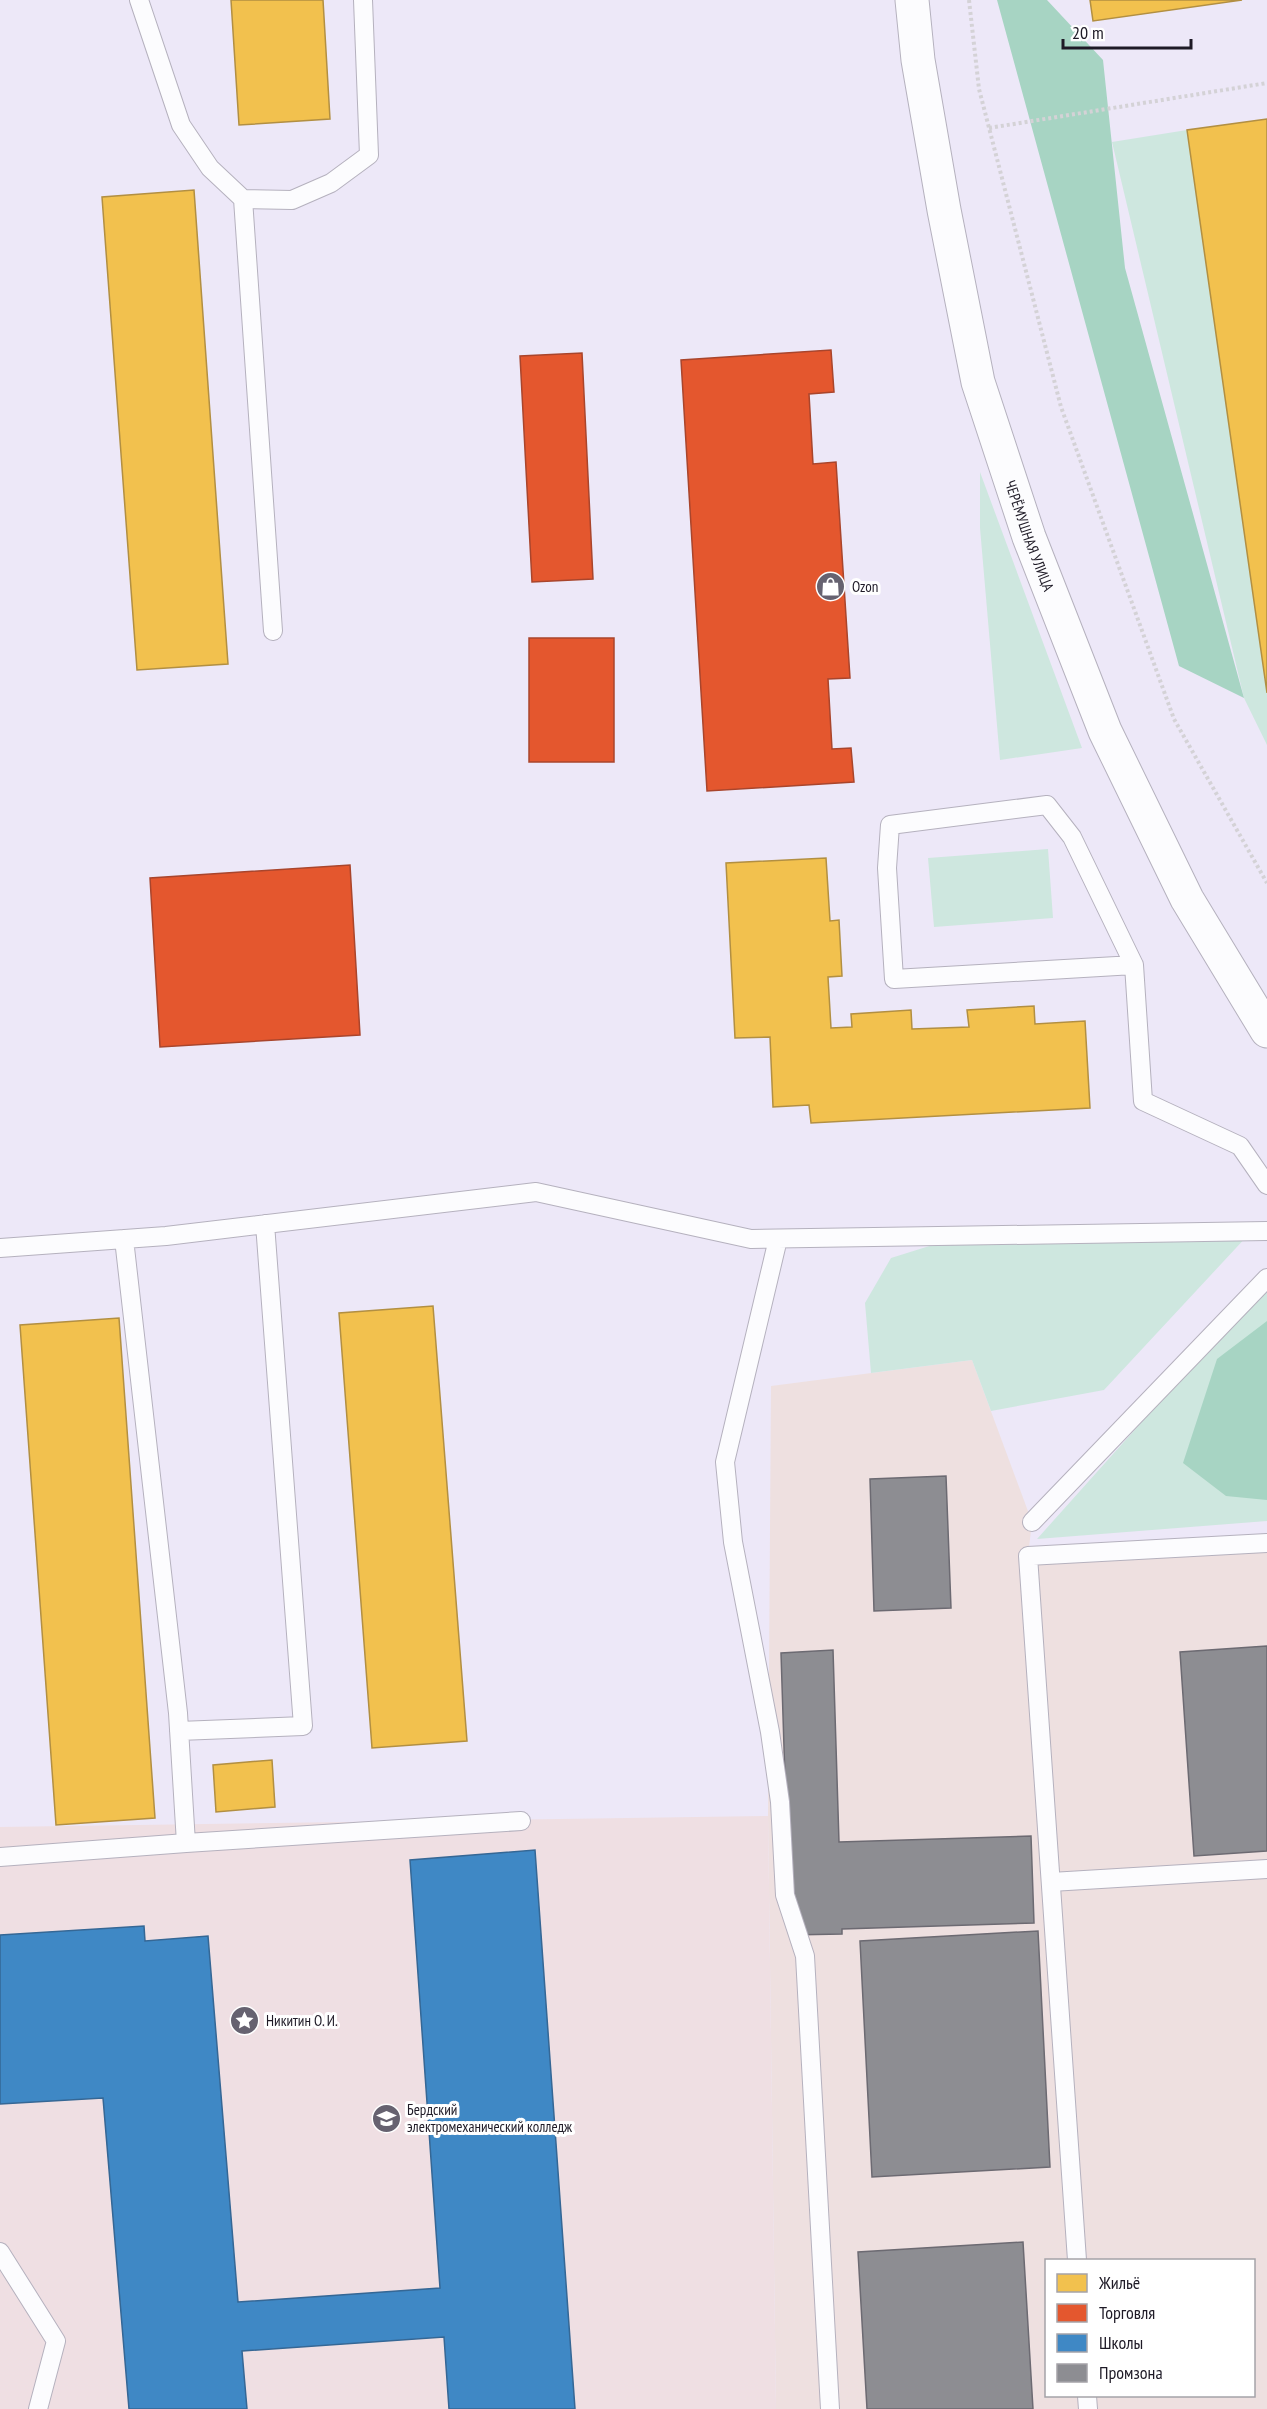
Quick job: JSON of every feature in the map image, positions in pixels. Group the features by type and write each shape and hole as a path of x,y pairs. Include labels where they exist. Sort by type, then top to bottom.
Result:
{"street":[{"name":"ЧЕРЁМУШНАЯ УЛИЦА","path":"912,0 918,60 944,210 978,382 1029,537 1105,730 1187,899 1267,1031"}],"lane":[{"path":"139,0 181,125 210,168 243,200 273,631"},
{"path":"243,200 292,200 331,183 369,155 363,0"},
{"path":"1134,965 894,980 887,868 890,825 1047,805 1072,837 1134,965 1143,1101 1240,1146 1267,1185"},
{"path":"0,1248 124,1239 536,1192 751,1239 1267,1231"},
{"path":"178,1731 303,1726 265,1224"},
{"path":"124,1239 178,1731 186,1843"},
{"path":"778,1239 725,1462 733,1542 770,1732 780,1803 785,1895 804,1956 831,2409"},
{"path":"1032,1522 1267,1278"},
{"path":"1077,2259 1028,1556 1267,1543"},
{"path":"0,1857 521,1821"},
{"path":"1051,1882 1267,1869"},
{"path":"0,2252 56,2341 38,2409"}],"path":[{"path":"969,0 979,89 1061,407 1174,719 1267,883"},
{"path":"989,128 1267,83"}],"shaded area":[{"path":"972,1360 1032,1522 1028,1556 1267,1543 1267,2409 776,2409 768,1816 771,1386"},
{"name":"Бердский электромеханический колледж","path":"768,1816 776,2409 0,2409 0,1827"}],"green space":[{"path":"997,0 1047,0 1103,60 1125,268 1244,698 1179,666"},
{"path":"1187,130 1267,693 1267,745 1244,698 1112,142"},
{"path":"980,472 1082,748 1000,760 980,528"},
{"path":"1048,849 1053,918 934,927 928,858"},
{"path":"1249,1234 1104,1390 991,1411 972,1360 871,1373 865,1303 891,1258 939,1243"},
{"path":"1267,1282 1267,1521 1037,1539"},
{"path":"1267,1321 1267,1500 1226,1496 1183,1463 1217,1359"}],"building: Жильё":[{"path":"231,0 323,0 330,119 239,125"},
{"path":"1090,0 1242,0 1093,21"},
{"path":"1267,119 1267,693 1187,130"},
{"path":"194,190 228,664 137,670 102,197"},
{"path":"826,858 830,921 839,920 842,976 828,977 831,1028 852,1027 851,1014 911,1010 912,1029 969,1027 967,1010 1034,1006 1035,1024 1085,1021 1090,1108 811,1123 809,1105 773,1107 770,1037 735,1038 726,863"},
{"path":"433,1306 467,1741 372,1748 339,1313"},
{"path":"119,1318 155,1818 56,1825 20,1325"},
{"path":"272,1760 275,1807 216,1812 213,1765"}],"building: Торговля":[{"path":"831,350 834,392 809,394 813,464 836,462 850,678 828,679 832,749 851,748 854,782 707,791 681,360"},
{"path":"582,353 593,579 532,582 520,356"},
{"path":"529,638 614,638 614,762 529,762"},
{"path":"350,865 360,1035 160,1047 150,878"}],"building: Школы":[{"path":"535,1850 575,2409 449,2409 444,2337 242,2351 247,2409 129,2409 103,2098 0,2104 0,1935 144,1926 145,1941 208,1936 238,2302 440,2288 410,1860"}],"building: Промзона":[{"path":"946,1476 951,1608 874,1611 870,1479"},
{"path":"1267,1646 1267,1851 1194,1856 1180,1652"},
{"path":"833,1650 839,1842 1031,1836 1034,1923 842,1929 842,1934 790,1935 781,1653"},
{"path":"1038,1931 1050,2167 872,2177 860,1941"},
{"path":"1023,2242 1033,2409 867,2409 858,2252"}],"place":[{"name":"Ozon","path":"831,586"},
{"name":"Никитин О. И.","path":"245,2020"},
{"name":"Бердский электромеханический колледж","path":"386,2118"}]}
